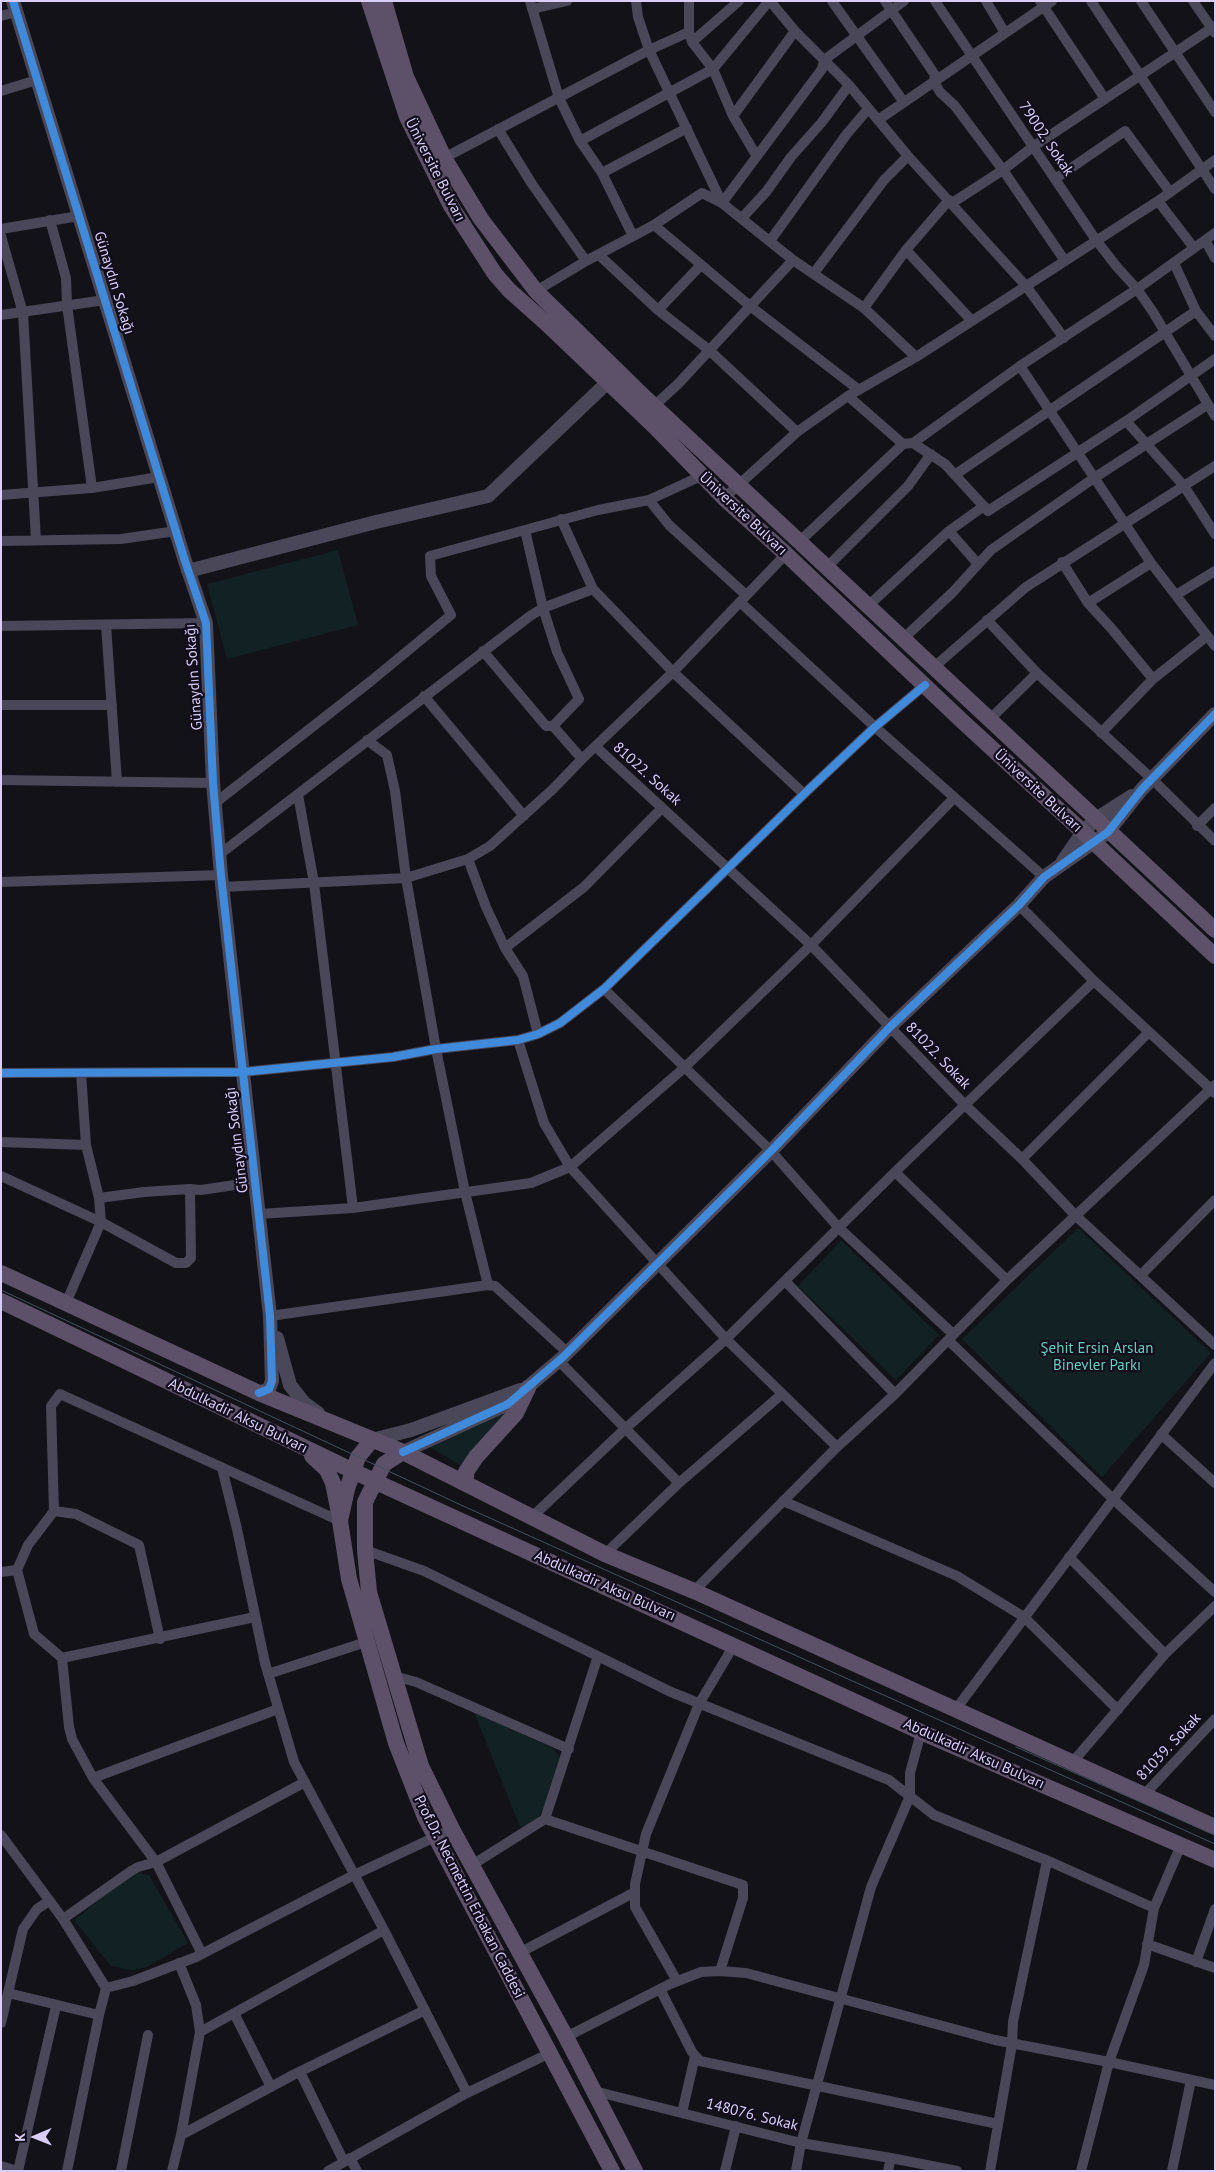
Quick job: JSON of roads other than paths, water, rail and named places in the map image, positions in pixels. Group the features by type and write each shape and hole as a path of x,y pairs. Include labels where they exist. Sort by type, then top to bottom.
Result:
{"main road":[{"name":"Üniversite Bulvarı","path":"369,1 407,117 451,206 494,274 608,382 724,498 1215,956"},
{"name":"Üniversite Bulvarı","path":"384,1 406,77 444,158 481,219 536,291 654,406 1215,930"},
{"path":"1,1274 259,1393 403,1452 605,1554 694,1591 956,1709 1071,1764 1215,1827"},
{"name":"Abdulkadir Aksu Bulvarı","path":"1,1301 374,1481 921,1732 1215,1860"},
{"path":"466,1483 466,1472 476,1457 516,1413 528,1388"},
{"name":"Prof.Dr. Necmettin Erbakan Caddesi","path":"372,1440 361,1452 353,1471 340,1521 349,1579 396,1743 425,1817 437,1836 612,2171"},
{"path":"296,1445 327,1470 333,1483 340,1521"},
{"name":"Prof.Dr. Necmettin Erbakan Caddesi","path":"403,1452 384,1464 365,1502 365,1550 369,1592 421,1766 452,1829 521,1952 635,2171"}],"street":[{"path":"567,1 531,5 559,98 580,141 602,173 633,236"},
{"path":"636,1 638,17 648,50 670,92 722,203"},
{"path":"688,1 691,37 713,69 733,116 756,155"},
{"path":"444,158 648,50 691,37 739,1"},
{"path":"580,141 713,69 769,1 795,31 848,85 908,156 1026,286 1064,338"},
{"path":"832,1 855,36 904,101"},
{"path":"722,203 822,69 824,60 855,36 888,6 904,1"},
{"name":"79002. Sokak","path":"935,1 970,56 1034,146 1096,240 1117,268 1137,289 1215,416"},
{"path":"986,1 1005,33"},
{"path":"1091,1 1215,189"},
{"path":"1141,1 1215,112"},
{"path":"864,308 906,250 950,202 1003,170 1034,146 1175,52 1214,29 1192,1"},
{"path":"878,120 1005,33 1045,3 1105,99"},
{"path":"888,6 935,75 934,82 940,92 955,106 1003,170 1064,261"},
{"path":"1,16 15,7"},
{"name":"Günaydın Sokağı","path":"15,7 188,572 206,623 213,783 222,881 270,1316"},
{"path":"733,116 795,31"},
{"path":"1,91 37,80"},
{"path":"742,218 766,192 791,157 822,122 848,85"},
{"path":"770,241 846,135 868,109"},
{"path":"498,128 532,184 586,261"},
{"path":"602,173 687,128"},
{"path":"1055,179 1125,132 1170,192"},
{"path":"814,273 884,180 908,156"},
{"path":"724,498 797,432 848,396 916,357 972,321 1158,201 1215,160"},
{"path":"536,291 586,261 654,225 702,194 722,203 793,260 864,308 916,357"},
{"path":"1158,201 1194,248"},
{"path":"1,229 79,216"},
{"path":"50,220 66,278 67,305 92,488"},
{"path":"654,225 750,306 859,390"},
{"path":"800,541 908,443 1137,289 1215,234"},
{"path":"1,236 23,313 36,540"},
{"path":"1205,240 1215,258"},
{"path":"906,250 972,321"},
{"path":"599,255 658,310 709,350 797,432"},
{"path":"654,406 678,384 793,260"},
{"path":"1174,263 1196,311 1215,336"},
{"path":"658,310 701,265"},
{"path":"1,315 105,300"},
{"path":"956,474 1196,311"},
{"path":"848,396 908,443 931,454 956,474 988,511 1126,421 1215,359"},
{"path":"1020,366 1079,452 1150,562 1215,646"},
{"path":"188,572 376,522 488,496 608,382"},
{"path":"904,638 952,592 991,550 1094,478 1148,445 1207,405"},
{"path":"1126,421 1184,486 1215,534"},
{"path":"827,567 908,486 931,454"},
{"path":"934,667 1026,587 1062,562 1215,466"},
{"path":"215,803 371,681 450,615 431,576 430,556 561,520 649,500 701,476"},
{"path":"1,495 92,488 159,477"},
{"path":"649,500 669,525 875,727 1044,877"},
{"path":"869,605 949,531 984,506"},
{"path":"561,520 593,589 673,672 804,794"},
{"path":"483,651 546,726 553,726 579,700 557,652 525,530"},
{"path":"1,541 121,539 176,531"},
{"path":"949,531 978,564"},
{"path":"1,882 222,881 314,883 406,878 468,859 490,846 596,747 673,672 786,554"},
{"path":"1062,562 1088,603 1153,679"},
{"path":"1088,603 1150,562"},
{"path":"1176,595 1215,571"},
{"path":"220,854 483,651 544,608 593,589"},
{"path":"987,620 1037,673 1101,733 1147,784 1215,841"},
{"path":"1,626 206,623"},
{"path":"106,624 117,782"},
{"path":"1101,733 1153,679 1207,636"},
{"path":"990,719 1037,673"},
{"path":"1,1073 243,1072 337,1063 518,1040 538,1034 560,1023 604,989 804,794 875,727 925,685"},
{"path":"424,696 524,816"},
{"path":"1,704 112,705"},
{"path":"1088,838 1108,832 1147,784 1215,714"},
{"path":"553,726 582,759"},
{"path":"367,740 387,755 395,791 406,878 436,1049 465,1192 488,1285"},
{"name":"81022. Sokak","path":"596,747 811,945 965,1105 1022,1159 1075,1215 1215,1345"},
{"path":"1,780 213,783"},
{"path":"403,1452 508,1404 563,1357 658,1264 890,1028 1019,905 1044,877 1059,868 1088,838 1096,819 1147,784"},
{"path":"298,795 314,883 353,1208"},
{"path":"259,1214 353,1208 532,1183 570,1167 684,1068 811,945 954,798"},
{"path":"505,948 584,887 662,808"},
{"path":"1197,826 1215,808"},
{"path":"468,859 486,907 505,948 523,976 538,1034"},
{"path":"694,1591 837,1447 895,1394 1007,1280 1213,1089 1094,981 1019,905"},
{"path":"531,1518 626,1428 726,1339 895,1172 1094,981"},
{"path":"604,989 770,1150 839,1228 1112,1498 1215,1592"},
{"path":"1022,1159 1148,1032"},
{"path":"518,1040 544,1122 570,1167 726,1339 837,1447"},
{"path":"66,1303 101,1222 99,1198 86,1145 81,1073"},
{"path":"1,1142 86,1145"},
{"path":"895,1172 1007,1280"},
{"path":"1,1176 101,1222 176,1263 186,1263 191,1258 190,1189"},
{"path":"99,1198 190,1189 201,1190 255,1182"},
{"path":"1142,1276 1215,1200"},
{"path":"785,1281 895,1394"},
{"path":"270,1316 488,1285 495,1286 679,1483"},
{"path":"259,1393 269,1389 272,1381 270,1316"},
{"path":"270,1316 290,1385 304,1403 332,1423"},
{"path":"956,1709 1112,1498 1215,1363"},
{"path":"372,1440 411,1430 528,1388"},
{"path":"202,1954 156,1862 93,1778 72,1739 69,1727 62,1658 34,1634 17,1570 28,1545 54,1512 51,1406 60,1394 340,1521"},
{"path":"605,1554 679,1483 782,1394"},
{"path":"1161,1434 1215,1483"},
{"path":"222,1468 268,1674 294,1762 426,2010 467,2093"},
{"path":"783,1501 957,1576 1024,1617 1118,1710"},
{"path":"54,1512 76,1514 139,1545 160,1639"},
{"path":"365,1550 424,1570 699,1704 889,1780 934,1815 1047,1861 1154,1908"},
{"path":"1069,1557 1165,1654"},
{"path":"1,1572 17,1570"},
{"path":"1071,1764 1165,1654 1215,1606"},
{"path":"62,1658 160,1639 255,1617"},
{"path":"268,1674 366,1642"},
{"path":"677,1981 635,1907 635,1892 646,1834 699,1704 734,1645"},
{"path":"472,1865 545,1819 598,1656"},
{"path":"394,1676 416,1682 569,1749"},
{"path":"93,1778 278,1709"},
{"name":"81039. Sokak","path":"1144,1795 1215,1719"},
{"path":"796,2171 801,2143 871,1887 910,1796 910,1773 921,1732"},
{"path":"63,1919 138,1867 156,1862 305,1782"},
{"path":"545,1819 743,1885 743,1898 720,1971"},
{"path":"106,1988 133,1981 202,1954 354,1875 452,1829"},
{"path":"1,1835 63,1919 106,1988 67,2171"},
{"path":"1081,2171 1109,2062 1144,1965 1154,1908 1181,1845"},
{"path":"990,2171 1012,2044 1013,2022 1037,1899 1047,1861"},
{"path":"521,1952 635,1892"},
{"path":"1,2022 23,1929 37,1909 49,1901"},
{"path":"1196,1962 1215,1909"},
{"path":"200,2032 384,1930"},
{"path":"1147,1944 1215,1968"},
{"path":"172,2171 181,2135 200,2032 196,2005 180,1963"},
{"path":"566,2037 677,1981 701,1972 720,1971 746,1973 1012,2044 1109,2062 1215,2085"},
{"path":"660,1989 695,2056 700,2061 998,2124"},
{"path":"8,1993 99,2015"},
{"path":"1,2166 17,2171 56,2006"},
{"path":"181,2135 270,2087 426,2010"},
{"path":"234,2013 270,2087"},
{"path":"121,2171 148,2035"},
{"path":"328,2171 467,2093 550,2054"},
{"path":"682,2113 695,2056"},
{"path":"300,2072 347,2160 357,2171"},
{"path":"1172,2171 1191,2080"},
{"name":"148076. Sokak","path":"594,2091 801,2143 957,2171"},
{"path":"725,2171 736,2126"},
{"path":"888,2171 891,2158"}],"tram line":[{"path":"1,1290 461,1505 1215,1844"},
{"path":"1016,1747 1215,1835"}],"park label":[{"name":"Şehit Ersin Arslan Binevler Parkı","path":"1097,1358"}]}
